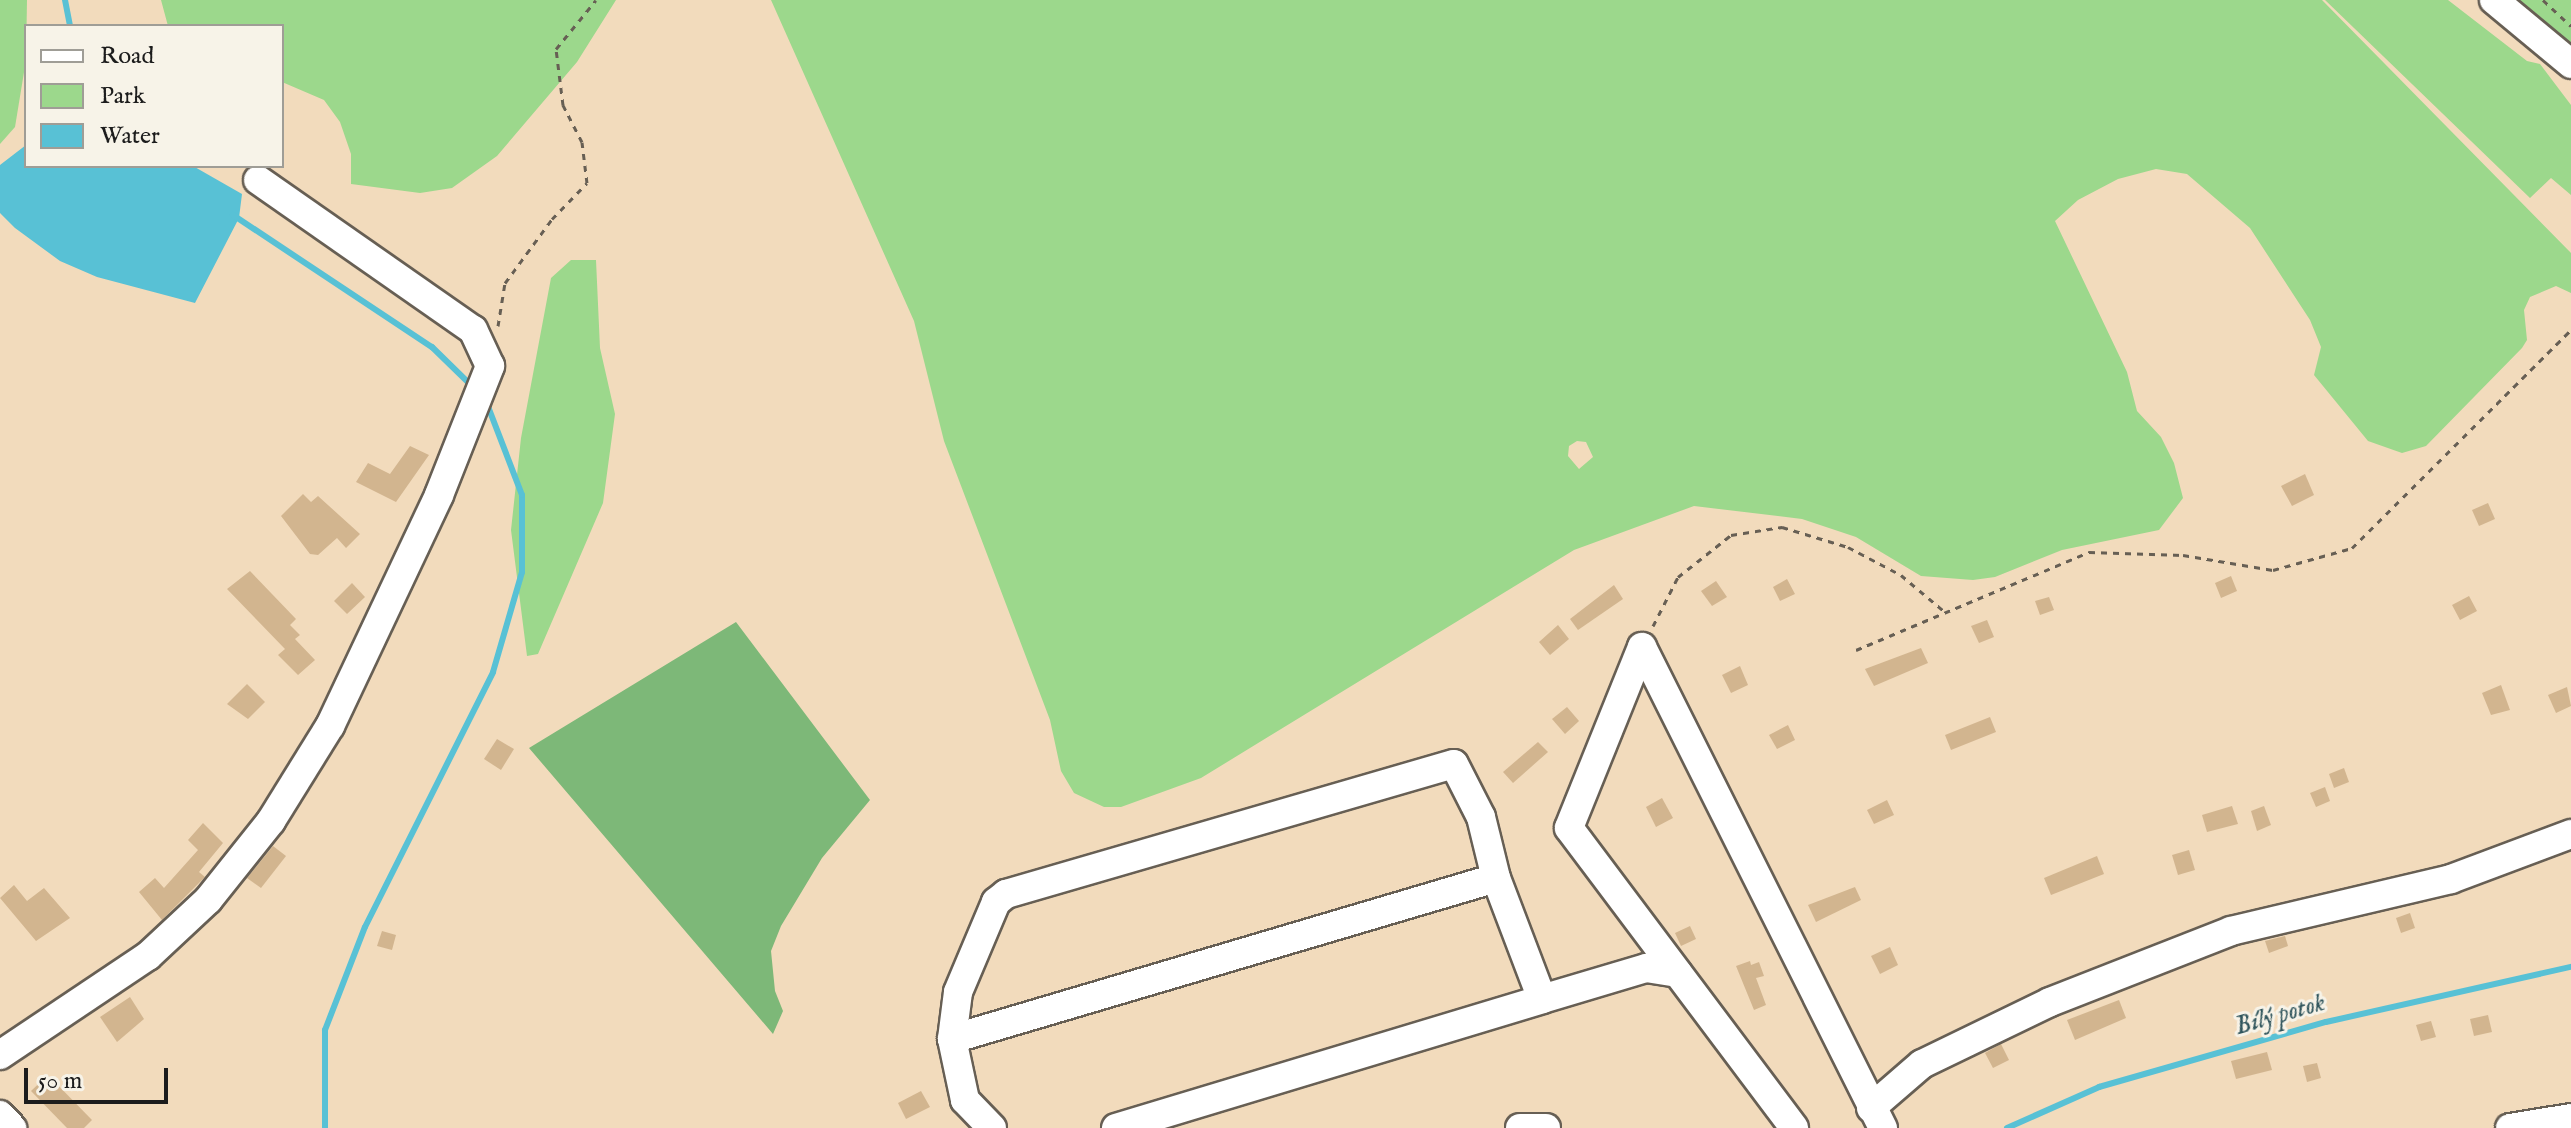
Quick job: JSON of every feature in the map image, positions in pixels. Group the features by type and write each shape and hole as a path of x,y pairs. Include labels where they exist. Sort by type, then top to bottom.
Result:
{"street":[{"path":"2494,0 2571,64"},
{"path":"0,1055 148,956 208,900 271,821 330,726 439,495 490,366 473,330 258,180"},
{"path":"1642,647 1569,828 1794,1128"},
{"path":"1642,647 1877,1118 1922,1064 2050,1002 2203,941 2451,879 2571,834"},
{"path":"992,1128 965,1100 952,1039 958,992 996,902 1006,894 1454,764 1481,817 1496,878 1542,999"},
{"path":"952,1039 1496,878"},
{"path":"1116,1128 1646,968 1678,973"},
{"path":"0,1115 12,1128"},
{"path":"2510,1128 2571,1118"},
{"path":"1522,1128 1546,1128"}],"path":[{"path":"490,366 505,283 552,219 587,183 582,142 563,105 556,49 596,0"},
{"path":"2543,0 2571,26"},
{"path":"1856,650 2089,552 2183,555 2273,570 2352,548 2571,330"},
{"path":"1642,647 1678,577 1731,535 1782,527 1848,547 1901,575 1946,613"}],"green space":[{"path":"0,0 27,0 24,72 15,127 0,144"},
{"path":"161,0 616,0 577,62 497,156 452,188 420,193 351,184 351,154 340,122 324,100 284,83 284,24 167,24"},
{"path":"771,0 2322,0 2571,253 2571,293 2556,286 2530,297 2524,310 2527,340 2522,348 2426,446 2402,453 2368,441 2314,375 2321,347 2310,320 2250,228 2187,174 2156,169 2118,179 2078,200 2055,221 2127,372 2137,411 2161,437 2174,463 2183,498 2159,530 2062,550 1995,577 1973,580 1921,576 1856,537 1802,519 1694,506 1574,550 1201,778 1121,807 1104,807 1074,793 1061,771 1050,720 944,441 914,321","holes":["1577,441 1586,442 1593,457 1579,469 1568,456 1569,446"]},
{"path":"2325,0 2448,0 2527,61 2540,64 2571,105 2571,195 2551,178 2530,198"},
{"path":"2518,0 2571,0 2571,44"},
{"path":"571,260 596,260 600,348 615,414 603,503 538,654 527,656 511,530 521,438 551,278"},
{"path":"736,622 870,800 822,858 781,926 771,951 775,991 783,1011 773,1034 529,748"}],"water":[{"path":"24,147 24,168 196,168 242,194 239,218 195,303 97,277 60,261 0,213 0,165"}],"building":[{"path":"410,446 429,455 396,502 356,482 368,463 390,474"},
{"path":"2305,474 2314,495 2292,506 2281,486"},
{"path":"303,494 311,502 318,496 360,534 346,548 337,538 318,555 310,554 281,516"},
{"path":"2488,503 2495,519 2479,526 2472,510"},
{"path":"250,571 296,619 290,625 300,635 295,639 315,660 298,675 278,655 285,649 227,589"},
{"path":"2231,576 2237,591 2221,598 2215,583"},
{"path":"1787,579 1795,594 1780,601 1773,587"},
{"path":"1716,581 1727,597 1712,606 1701,591"},
{"path":"352,583 365,597 347,614 334,601"},
{"path":"1614,585 1623,599 1578,630 1570,619"},
{"path":"2469,596 2477,611 2460,620 2452,605"},
{"path":"2049,597 2054,610 2040,615 2035,601"},
{"path":"1987,620 1994,637 1979,643 1971,626"},
{"path":"1558,625 1569,639 1550,655 1539,642"},
{"path":"1921,648 1928,663 1874,686 1865,669"},
{"path":"1740,666 1748,685 1731,693 1722,675"},
{"path":"247,684 265,702 248,719 227,704"},
{"path":"2501,685 2510,710 2491,715 2482,693"},
{"path":"2567,687 2571,706 2556,713 2548,695"},
{"path":"1567,707 1579,721 1565,734 1552,719"},
{"path":"1990,717 1996,732 1951,750 1945,735"},
{"path":"1788,725 1795,740 1777,749 1769,735"},
{"path":"497,739 514,749 501,770 484,759"},
{"path":"1538,742 1548,752 1513,783 1503,772"},
{"path":"2344,768 2349,782 2334,788 2329,774"},
{"path":"2325,787 2330,801 2316,807 2310,793"},
{"path":"1662,798 1673,818 1656,827 1646,807"},
{"path":"1887,800 1894,815 1874,824 1867,810"},
{"path":"2232,806 2238,824 2207,832 2202,815"},
{"path":"2264,806 2271,825 2257,831 2251,811"},
{"path":"203,823 223,843 199,872 205,877 162,920 139,892 155,878 164,888 198,850 188,840"},
{"path":"273,846 286,856 261,888 247,878"},
{"path":"2189,850 2195,870 2178,875 2172,855"},
{"path":"2097,856 2104,874 2051,895 2044,878"},
{"path":"14,885 27,901 44,888 70,918 36,941 0,898"},
{"path":"1855,887 1861,900 1816,922 1808,905"},
{"path":"2410,913 2415,928 2401,933 2396,918"},
{"path":"1690,926 1696,939 1681,946 1675,933"},
{"path":"382,931 396,935 392,950 377,946"},
{"path":"2285,936 2288,946 2269,953 2265,941"},
{"path":"1890,947 1898,965 1880,974 1871,956"},
{"path":"1750,961 1751,965 1759,962 1764,976 1756,978 1766,1005 1754,1010 1736,966"},
{"path":"130,997 144,1019 117,1042 100,1017"},
{"path":"2119,1000 2126,1018 2075,1040 2067,1020"},
{"path":"2488,1015 2492,1032 2474,1036 2470,1019"},
{"path":"2431,1021 2436,1037 2421,1041 2416,1025"},
{"path":"2001,1044 2009,1060 1993,1068 1985,1053"},
{"path":"2267,1052 2272,1070 2236,1079 2231,1061"},
{"path":"2317,1063 2321,1078 2307,1082 2303,1066"},
{"path":"48,1075 92,1120 84,1128 67,1128 31,1091"},
{"path":"921,1091 930,1107 906,1119 898,1103"}],"waterway":[{"path":"65,0 70,24"},
{"path":"233,215 432,347 473,387"},
{"path":"325,1128 325,1030 365,927 493,672 522,572 522,495 486,401"},
{"name":"Bílý potok","path":"2007,1128 2099,1087 2326,1022 2571,967"}]}
